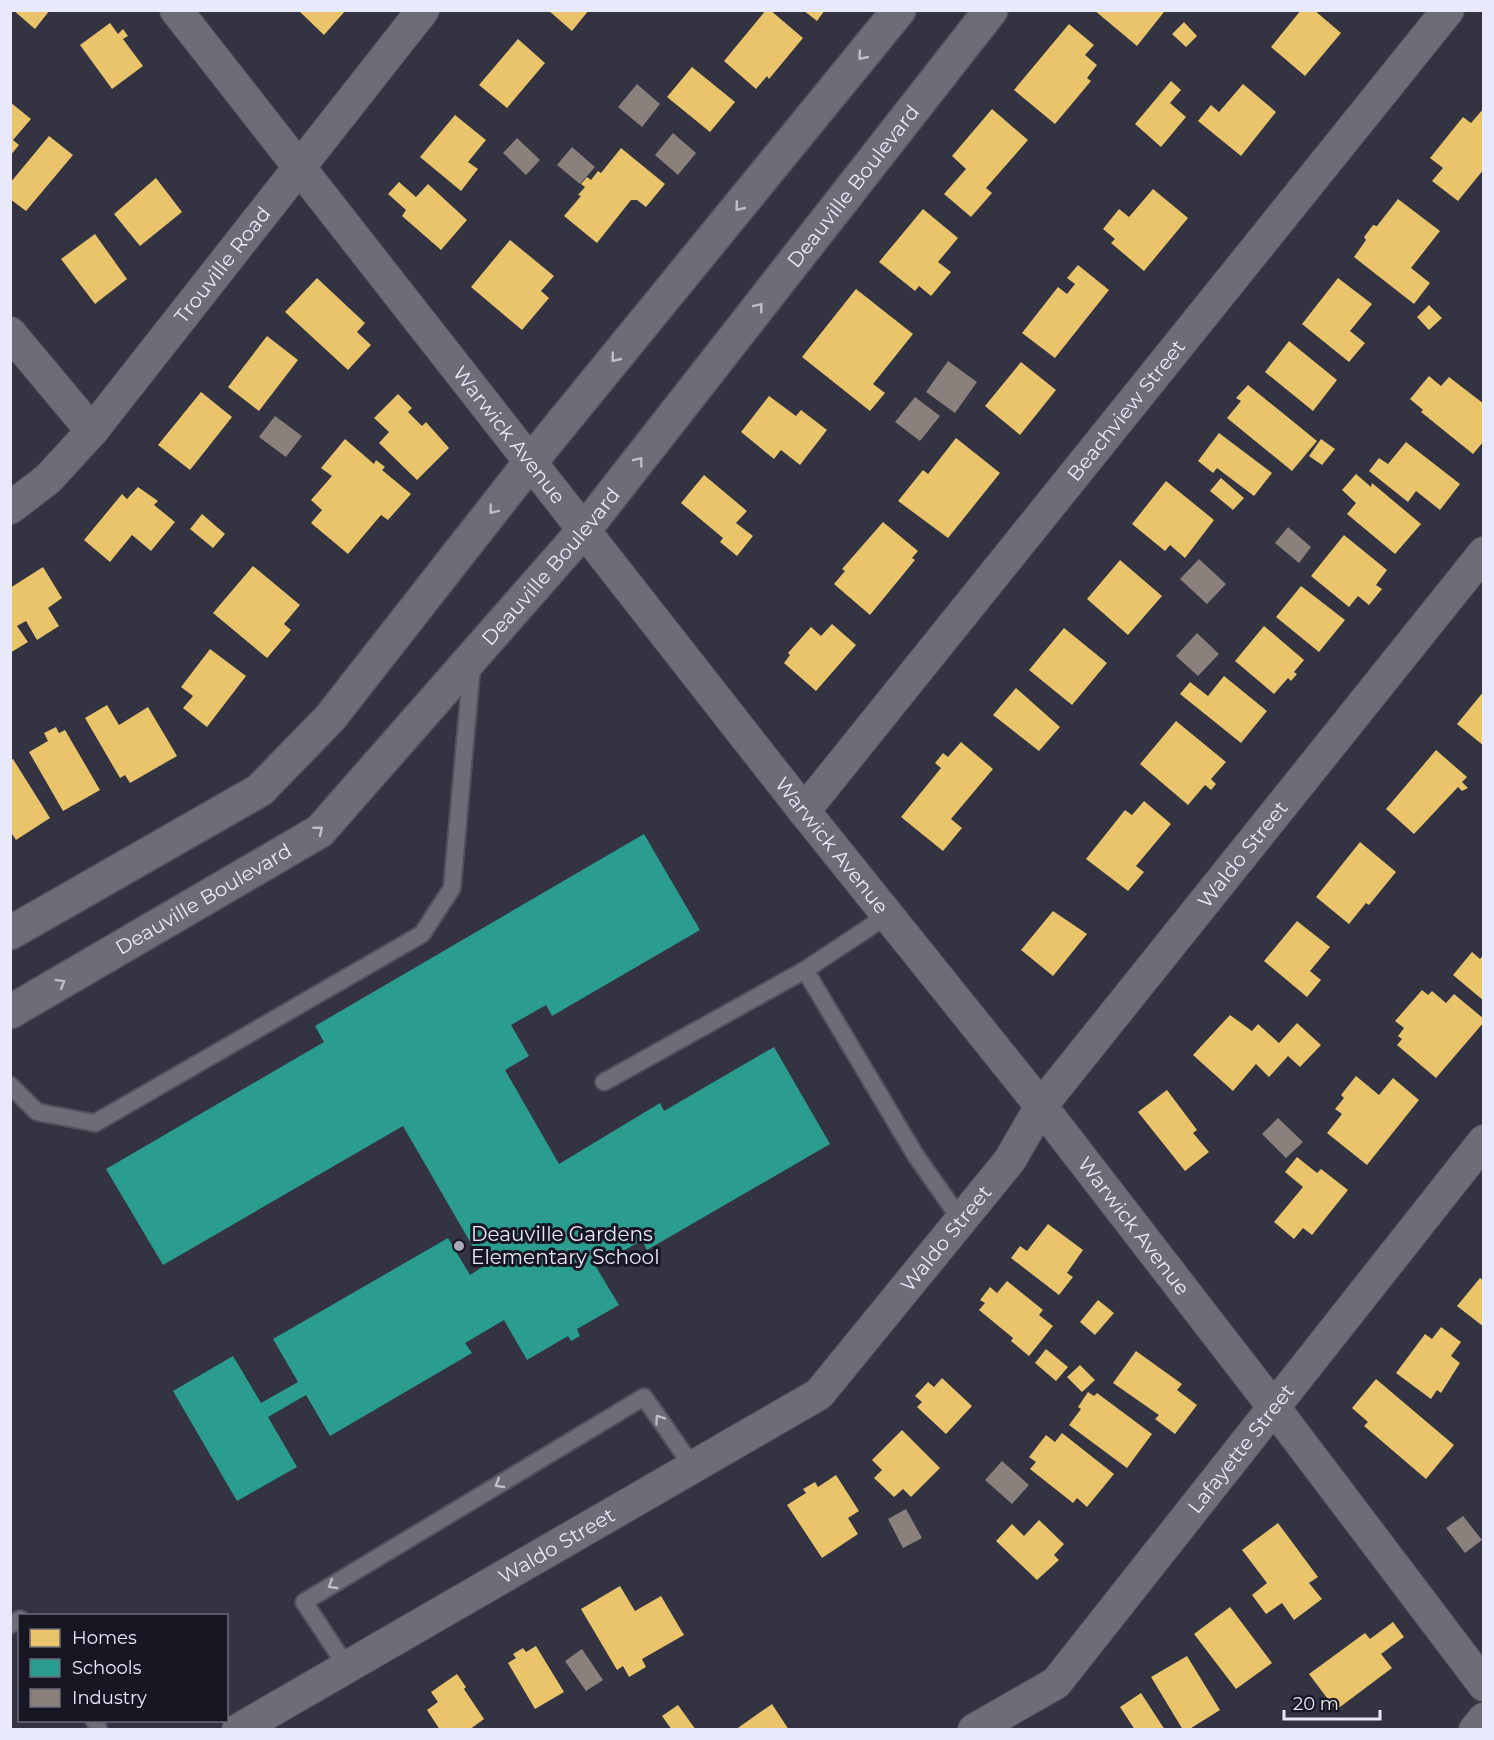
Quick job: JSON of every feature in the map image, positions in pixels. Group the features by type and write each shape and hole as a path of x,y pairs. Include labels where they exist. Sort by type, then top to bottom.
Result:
{"street":[{"name":"Warwick Avenue","path":"176,10 532,460 804,811 1041,1106 1484,1685"},
{"name":"Trouville Road","path":"10,507 48,479 92,431 423,10"},
{"path":"10,933 260,790 330,718 532,460 899,10"},
{"name":"Deauville Boulevard","path":"10,1012 320,831 585,529 991,10"},
{"name":"Beachview Street","path":"804,811 1448,10"},
{"path":"10,333 92,431"},
{"name":"Waldo Street","path":"238,1730 819,1394 1010,1160 1041,1106 1484,553"},
{"name":"Lafayette Street","path":"974,1730 1056,1683 1272,1405 1484,1141"},
{"path":"1475,1730 1484,1719"}],"lane":[{"path":"10,1084 37,1112 95,1123 422,934 452,888 473,659"},
{"path":"604,1082 804,970 888,915"},
{"path":"804,970 916,1156 961,1220"},
{"path":"347,1667 304,1602 644,1397 693,1467"}],"building: Homes":[{"path":"13,10 50,10 35,29"},
{"path":"298,10 346,10 324,35"},
{"path":"548,10 589,10 572,31"},
{"path":"766,10 770,10 803,38 769,79 767,76 756,89 724,61"},
{"path":"803,10 825,10 817,21"},
{"path":"1094,10 1162,10 1164,12 1137,46"},
{"path":"1301,10 1314,10 1341,33 1305,76 1271,47"},
{"path":"1184,22 1197,36 1186,47 1172,34"},
{"path":"110,23 118,34 123,29 128,36 123,39 143,66 112,89 80,45"},
{"path":"1069,24 1094,45 1085,55 1097,65 1087,78 1091,81 1055,124 1014,90"},
{"path":"518,39 545,63 507,108 479,85"},
{"path":"692,67 735,102 710,132 667,97"},
{"path":"1171,81 1181,90 1170,103 1186,117 1161,147 1135,124"},
{"path":"1243,84 1276,112 1241,156 1198,121 1211,105 1219,112"},
{"path":"10,102 31,119 13,140 19,145 10,156"},
{"path":"1484,108 1484,169 1458,201 1432,181 1443,168 1430,158 1463,117 1471,123"},
{"path":"992,109 1028,140 986,188 992,193 971,217 944,194 966,169 952,156"},
{"path":"455,115 486,140 468,162 478,169 461,191 420,157"},
{"path":"49,136 73,155 26,211 10,199 10,183"},
{"path":"621,148 665,184 646,207 637,200 631,200 597,243 564,216 581,196 578,195 585,187 581,184 587,177 591,180 598,171 601,173"},
{"path":"156,178 182,212 140,246 114,214"},
{"path":"399,182 416,197 428,184 467,220 441,250 402,216 406,210 388,194"},
{"path":"1153,189 1188,218 1144,271 1111,243 1115,239 1103,229 1119,209 1129,217"},
{"path":"1398,199 1440,231 1411,268 1430,283 1414,304 1354,257 1373,225 1377,226"},
{"path":"923,209 958,238 938,262 951,272 931,296 919,286 915,291 879,262"},
{"path":"95,234 127,279 95,304 61,259"},
{"path":"510,240 554,276 541,291 549,298 522,330 471,287"},
{"path":"1078,265 1109,290 1055,358 1022,333 1058,287 1067,294 1075,284 1067,278"},
{"path":"317,278 365,323 357,332 371,345 348,370 285,312"},
{"path":"1338,278 1372,304 1350,331 1365,343 1349,362 1302,324"},
{"path":"856,289 913,334 873,384 885,393 870,411 802,357"},
{"path":"1429,305 1442,318 1429,330 1417,317"},
{"path":"267,336 298,360 259,411 228,387"},
{"path":"1289,341 1337,380 1313,411 1265,372"},
{"path":"1021,362 1056,390 1020,435 985,406"},
{"path":"1429,376 1441,386 1449,377 1484,404 1484,441 1473,454 1421,412 1423,410 1410,399"},
{"path":"1248,385 1317,441 1292,471 1227,418 1241,401 1236,398"},
{"path":"201,392 232,417 190,470 158,445"},
{"path":"398,394 412,408 408,412 422,426 426,422 449,448 417,480 379,443 389,432 374,418"},
{"path":"769,396 796,416 801,410 827,430 800,465 781,450 774,459 741,432"},
{"path":"1219,433 1272,473 1254,496 1217,468 1213,473 1198,461"},
{"path":"956,438 1000,473 948,538 898,501 923,470 928,474"},
{"path":"345,439 374,464 376,460 385,467 382,470 411,494 388,520 381,515 348,554 311,523 322,510 311,500 332,476 321,468"},
{"path":"1321,439 1335,449 1322,465 1309,456"},
{"path":"1406,442 1460,484 1440,510 1416,491 1408,502 1369,471 1379,458 1388,464"},
{"path":"1356,474 1371,487 1372,483 1421,524 1395,554 1347,514 1356,503 1342,490"},
{"path":"704,475 747,511 736,523 753,536 737,556 720,542 723,538 681,503"},
{"path":"1221,478 1244,498 1233,510 1210,491"},
{"path":"1166,481 1214,520 1185,558 1170,545 1165,551 1132,524"},
{"path":"138,487 158,501 154,505 175,522 151,551 132,535 110,562 84,540 122,494 127,499"},
{"path":"202,514 225,534 213,548 190,529"},
{"path":"883,522 918,551 912,558 915,560 870,615 834,584 845,571 842,569"},
{"path":"1344,535 1387,570 1376,585 1382,589 1369,605 1358,596 1349,607 1311,576"},
{"path":"1120,560 1162,596 1128,635 1087,599"},
{"path":"253,566 300,605 284,624 291,630 267,658 213,613"},
{"path":"43,567 62,598 48,608 59,626 37,640 26,621 17,626 28,642 10,653 10,588"},
{"path":"1301,586 1345,620 1319,652 1276,617"},
{"path":"832,624 856,645 816,691 784,663 790,655 788,653 811,627 821,636"},
{"path":"1264,626 1304,660 1294,672 1297,674 1291,681 1288,678 1274,694 1235,661"},
{"path":"1064,628 1107,663 1072,705 1029,670"},
{"path":"210,649 246,676 207,727 183,708 193,696 181,687"},
{"path":"1224,676 1267,711 1241,743 1180,694 1190,682 1208,696"},
{"path":"1016,688 1060,727 1039,751 993,715"},
{"path":"1484,691 1484,746 1457,724"},
{"path":"107,705 119,725 148,707 177,756 130,783 125,775 120,778 85,718"},
{"path":"1176,721 1226,762 1211,779 1216,784 1211,790 1205,785 1188,805 1140,764"},
{"path":"56,727 59,733 65,730 100,790 63,811 29,752 48,741 44,733"},
{"path":"961,742 993,769 951,819 962,828 943,851 901,817 941,768 935,763 943,753 948,757"},
{"path":"1436,750 1467,777 1462,782 1468,788 1462,791 1458,787 1414,834 1386,809"},
{"path":"13,759 50,818 16,840 10,831 10,760"},
{"path":"1144,801 1171,824 1136,866 1144,872 1128,891 1086,859 1125,810 1132,815"},
{"path":"1360,842 1396,872 1369,905 1366,903 1349,924 1316,897"},
{"path":"1053,911 1087,934 1053,976 1021,950"},
{"path":"1297,921 1330,947 1310,971 1321,980 1307,997 1264,961"},
{"path":"1472,952 1480,959 1484,954 1484,1001 1453,975"},
{"path":"1422,990 1428,995 1432,991 1446,1003 1454,994 1484,1019 1484,1022 1436,1078 1397,1045 1402,1039 1398,1036 1404,1028 1395,1021"},
{"path":"1230,1015 1252,1031 1258,1024 1279,1043 1297,1023 1321,1045 1300,1067 1288,1056 1269,1077 1256,1064 1233,1091 1193,1055"},
{"path":"1356,1076 1379,1095 1393,1078 1419,1100 1367,1165 1327,1133 1342,1114 1335,1109 1344,1098 1341,1095"},
{"path":"1167,1090 1197,1130 1193,1133 1209,1152 1185,1171 1138,1112"},
{"path":"1297,1157 1317,1173 1321,1169 1348,1190 1312,1235 1303,1228 1294,1239 1274,1222 1303,1187 1285,1172"},
{"path":"1048,1224 1083,1250 1067,1273 1073,1277 1059,1295 1011,1258 1020,1246 1027,1251"},
{"path":"1480,1278 1484,1281 1484,1327 1457,1306"},
{"path":"1007,1281 1043,1310 1039,1315 1053,1326 1029,1356 1011,1341 1013,1338 979,1310 985,1303 980,1300 990,1287 997,1293"},
{"path":"1098,1300 1114,1313 1095,1335 1080,1322"},
{"path":"1441,1327 1461,1342 1451,1356 1460,1363 1441,1393 1437,1390 1431,1399 1396,1373 1425,1334 1432,1339"},
{"path":"1046,1349 1068,1367 1056,1381 1035,1363"},
{"path":"1136,1351 1182,1384 1177,1390 1197,1405 1175,1434 1155,1419 1159,1415 1113,1383"},
{"path":"1080,1365 1095,1380 1082,1392 1067,1377"},
{"path":"942,1378 972,1406 946,1434 917,1407 922,1402 915,1396 928,1382 934,1387"},
{"path":"1376,1379 1454,1445 1426,1479 1364,1426 1368,1422 1352,1408"},
{"path":"1088,1392 1094,1396 1097,1393 1152,1434 1127,1468 1069,1425 1081,1409 1078,1407"},
{"path":"902,1430 940,1468 911,1497 903,1489 894,1497 874,1478 882,1470 872,1460"},
{"path":"1062,1433 1114,1474 1087,1507 1077,1498 1073,1503 1030,1469 1036,1462 1029,1457 1046,1435 1055,1442"},
{"path":"836,1475 859,1511 848,1518 858,1534 822,1558 787,1505 806,1493 803,1489 815,1482 818,1487"},
{"path":"1039,1520 1064,1544 1054,1555 1059,1560 1037,1580 996,1541 1012,1524 1024,1536"},
{"path":"1278,1523 1318,1577 1309,1583 1322,1599 1294,1620 1282,1603 1266,1614 1252,1595 1267,1583 1242,1550"},
{"path":"620,1586 635,1611 661,1596 684,1635 642,1659 646,1667 629,1677 623,1666 617,1670 581,1609"},
{"path":"1230,1607 1272,1663 1236,1689 1194,1634"},
{"path":"1393,1622 1404,1637 1381,1654 1392,1668 1336,1710 1309,1674 1365,1633 1370,1639"},
{"path":"536,1646 564,1692 535,1709 508,1663 516,1658 513,1654 523,1648 526,1652"},
{"path":"1187,1656 1220,1710 1188,1730 1183,1730 1151,1677"},
{"path":"457,1674 484,1719 469,1730 440,1730 427,1710 438,1702 431,1692"},
{"path":"1141,1693 1165,1730 1135,1730 1120,1707"},
{"path":"772,1704 789,1730 735,1730"},
{"path":"678,1705 696,1730 672,1730 662,1716"}],"building: Schools":[{"path":"644,834 700,930 552,1016 546,1005 511,1025 529,1056 505,1070 559,1164 660,1103 664,1111 774,1047 830,1144 647,1250 642,1240 596,1267 619,1305 577,1329 580,1336 571,1341 568,1336 527,1360 504,1320 465,1343 472,1353 330,1436 306,1395 268,1417 297,1467 237,1501 173,1391 233,1356 261,1403 298,1382 273,1339 448,1238 470,1275 484,1266 403,1126 163,1265 106,1169 324,1042 315,1026"}],"building: Industry":[{"path":"637,84 660,104 642,127 618,107"},
{"path":"673,133 696,153 678,175 655,155"},
{"path":"517,138 540,160 526,175 503,153"},
{"path":"572,147 595,167 580,184 557,165"},
{"path":"948,361 977,382 955,413 926,392"},
{"path":"915,397 940,416 920,441 895,422"},
{"path":"275,416 302,436 286,457 259,437"},
{"path":"1288,527 1311,547 1299,563 1275,543"},
{"path":"1199,559 1226,584 1207,604 1180,579"},
{"path":"1197,633 1219,654 1198,676 1176,656"},
{"path":"1278,1118 1303,1142 1286,1158 1262,1134"},
{"path":"1002,1461 1029,1485 1012,1504 985,1480"},
{"path":"906,1509 922,1538 903,1548 888,1519"},
{"path":"1463,1516 1482,1540 1465,1553 1446,1528"},
{"path":"582,1649 603,1680 586,1691 565,1661"}],"place":[{"name":"Deauville Gardens Elementary School","path":"459,1246"}]}
